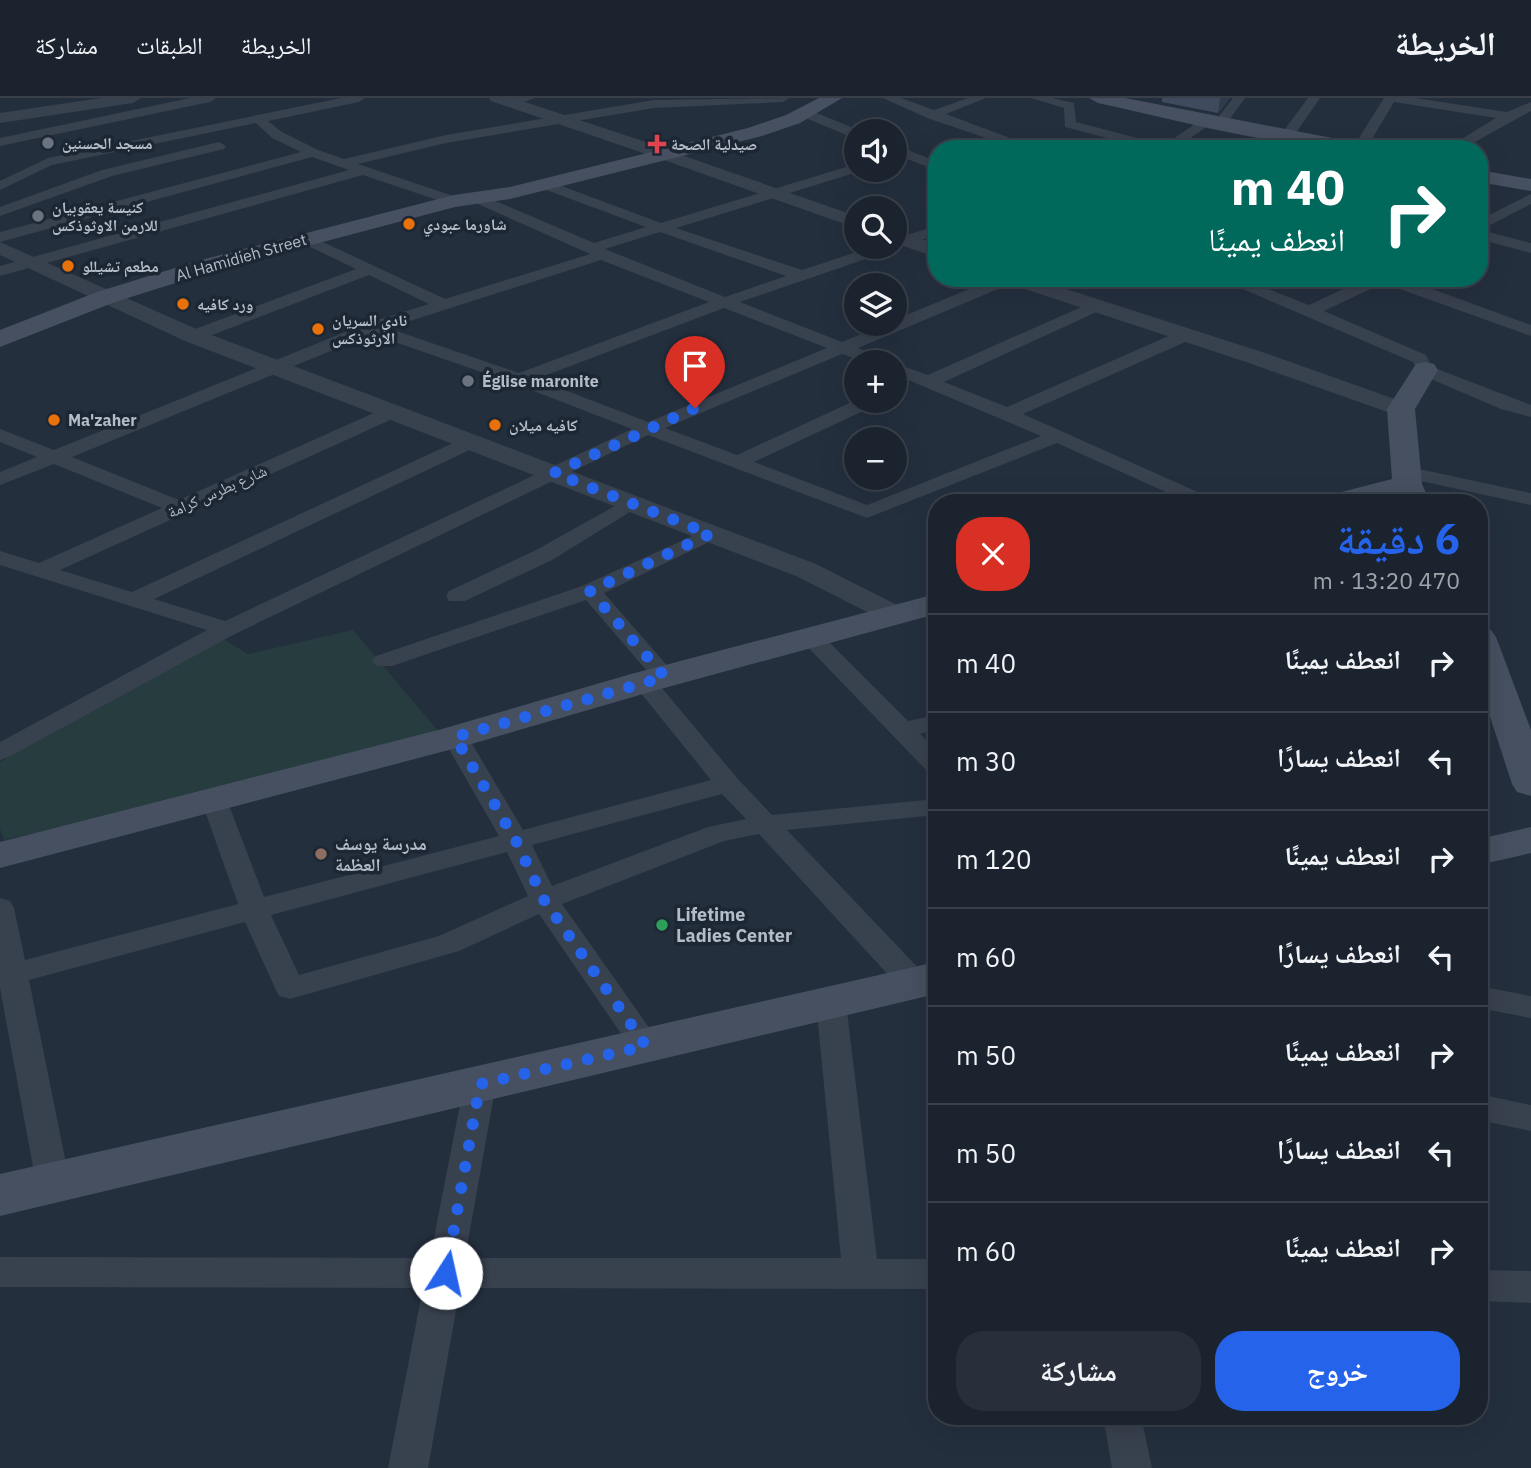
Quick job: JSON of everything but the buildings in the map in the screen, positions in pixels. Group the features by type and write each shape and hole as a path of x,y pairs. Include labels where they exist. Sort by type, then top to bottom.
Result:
{"main road":[{"name":"Al Hamidieh Street","path":"0,339 106,298 209,265 472,198 500,188 769,128 833,98"},
{"path":"1074,98 1284,140"},
{"path":"1098,98 1143,103 1211,125 1304,140"},
{"name":"Al Hamidieh Street","path":"472,198 546,185 659,152"},
{"path":"1488,171 1531,178"},
{"path":"1488,178 1531,185"},
{"path":"1373,494 1409,486 1401,409 1425,370"},
{"path":"0,855 455,737 655,679 928,606"},
{"path":"1488,654 1522,737 1531,784"},
{"path":"1488,850 1531,840"},
{"path":"0,1195 831,1003 922,985"}],"street":[{"path":"0,118 127,98"},
{"path":"0,142 119,114 210,98"},
{"path":"0,186 48,162 359,98"},
{"path":"503,100 529,98"},
{"path":"344,163 446,139 654,104 783,98"},
{"path":"888,98 1006,140"},
{"path":"932,115 980,98"},
{"path":"1037,98 1070,106 1070,124 1131,140"},
{"path":"1182,140 1211,125 1239,98"},
{"path":"1286,137 1314,98"},
{"path":"1364,140 1390,98 1508,116"},
{"path":"503,100 844,218"},
{"path":"811,106 844,127"},
{"path":"1467,140 1531,106"},
{"path":"260,120 271,136 313,153 365,170 472,198 849,350"},
{"path":"0,212 107,173 239,142"},
{"path":"0,237 313,153"},
{"path":"907,156 928,163"},
{"path":"0,271 28,261 365,170"},
{"path":"0,479 372,328 659,228 844,171"},
{"path":"546,185 659,228 803,276"},
{"path":"1488,221 1531,198"},
{"path":"907,238 928,232"},
{"path":"1488,236 1531,248"},
{"path":"305,239 442,304"},
{"path":"907,243 928,249"},
{"path":"0,248 193,336 806,570 893,614"},
{"path":"519,379 725,302 852,259"},
{"path":"193,336 368,270"},
{"path":"0,752 227,629 646,429 989,287"},
{"path":"1038,287 1401,409"},
{"path":"1248,287 1420,359 1425,370 1508,405 1531,411"},
{"path":"1310,311 1361,287"},
{"path":"1411,287 1531,331"},
{"path":"907,385 1095,306"},
{"path":"1509,323 1531,315"},
{"path":"372,328 519,379 867,512 1058,436"},
{"path":"1007,414 1186,335"},
{"path":"907,373 1058,436 1186,494"},
{"name":"شارع بطرس كرامة","path":"41,570 392,412"},
{"path":"736,463 844,413"},
{"path":"0,435 181,508"},
{"path":"136,599 471,442"},
{"path":"1409,486 1484,494"},
{"path":"1488,494 1531,499"},
{"path":"457,596 544,555 631,503"},
{"path":"384,662 590,591 710,534"},
{"path":"0,558 227,629"},
{"path":"590,591 728,784 922,985"},
{"path":"811,637 928,757"},
{"path":"903,730 928,724"},
{"path":"455,737 516,841 544,900 646,1046"},
{"path":"6,976 728,784"},
{"path":"214,800 255,911 290,988 449,944 544,900 718,833 765,824 928,808"},
{"path":"0,908 6,976 53,1183"},
{"path":"1488,999 1531,1007"},
{"path":"831,1003 861,1274"},
{"path":"408,1468 480,1084"},
{"path":"1488,1109 1531,1118"},
{"path":"0,1272 928,1274"},
{"path":"1488,1286 1531,1287"},
{"path":"1124,1425 1132,1468"}],"green space":[{"path":"353,630 444,738 4,840 0,829 0,762 223,639 248,654"}],"place":[{"name":"مسجد الحسنين","path":"48,143"},
{"name":"صيدلية الصحة","path":"657,144"},
{"name":"كنيسة يعقوبيان للارمن الاوثوذكس","path":"38,216"},
{"name":"شاورما عبودي","path":"409,224"},
{"name":"مطعم تشيللو","path":"68,266"},
{"name":"ورد كافيه","path":"183,304"},
{"name":"نادي السريان الارثوذكس","path":"318,329"},
{"name":"Église maronite","path":"468,381"},
{"name":"Ma'zaher","path":"54,420"},
{"name":"كافيه ميلان","path":"495,425"},
{"name":"مدرسة يوسف العظمة","path":"321,854"},
{"name":"Lifetime Ladies Center","path":"662,925"}],"route":[{"path":"446,1273 480,1084 646,1046 544,900 516,841 455,737 665,677 590,591 710,534 554,473 695,408"}]}
